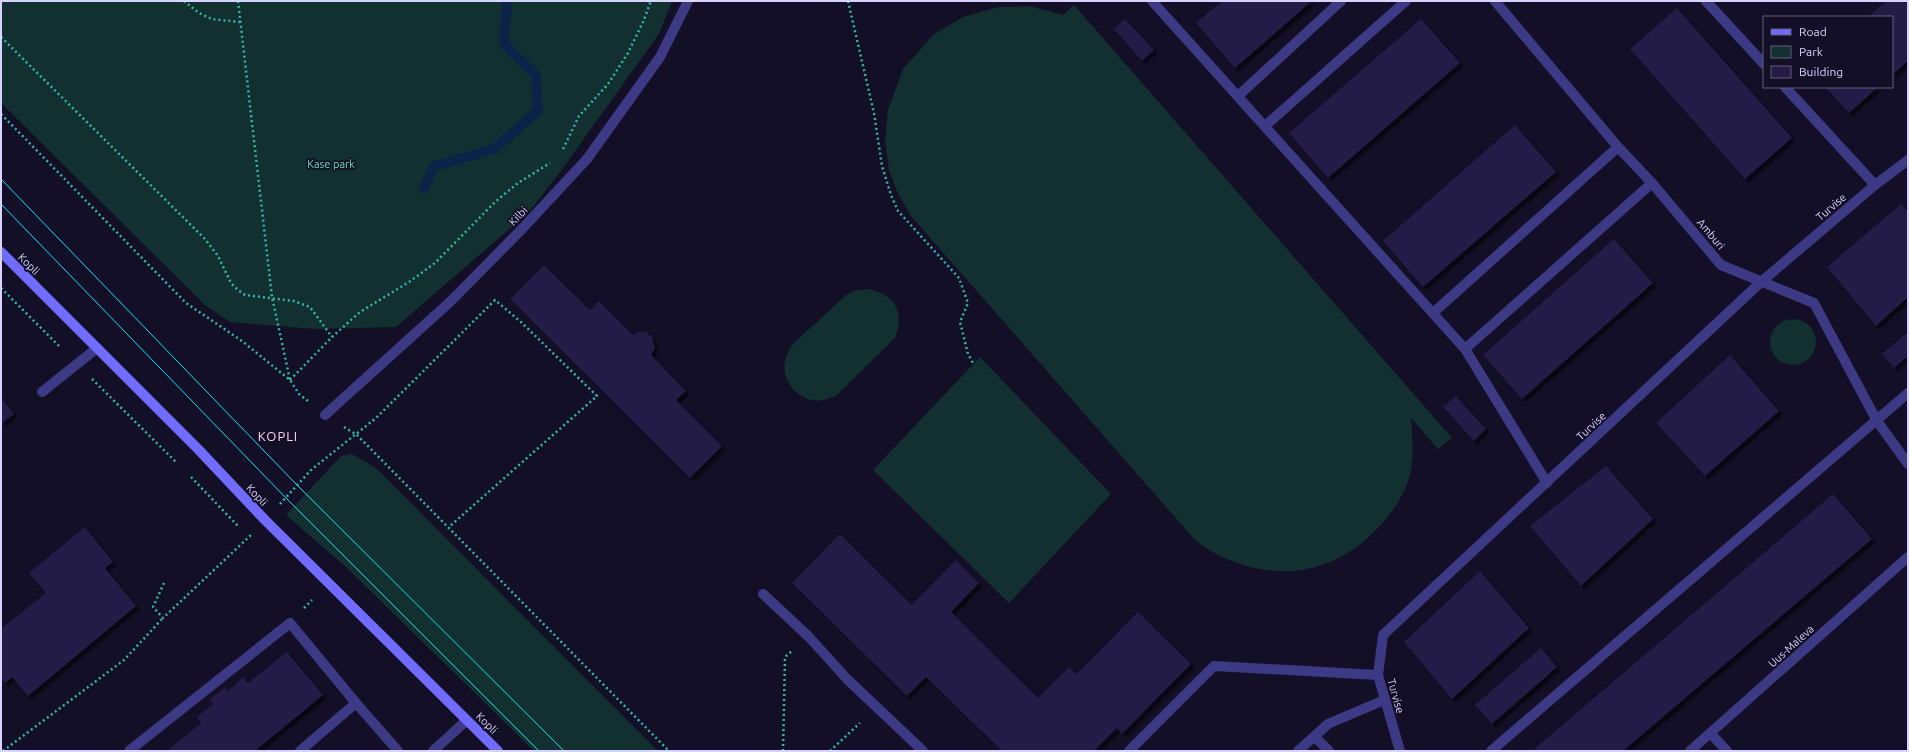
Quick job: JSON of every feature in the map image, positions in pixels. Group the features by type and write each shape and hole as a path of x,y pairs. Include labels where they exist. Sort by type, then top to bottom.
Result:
{"street":[{"name":"Kilbi","path":"325,415 451,301 521,230 587,159 660,57 688,1"},
{"path":"1152,1 1465,349 1547,483"},
{"path":"1238,96 1341,1"},
{"path":"1264,126 1406,1"},
{"name":"Amburi","path":"1495,1 1618,147 1652,183 1721,265 1814,302 1877,420 1908,464"},
{"path":"1706,1 1763,63"},
{"path":"1786,88 1875,185"},
{"path":"1433,313 1618,147"},
{"name":"Turvise","path":"1400,751 1378,675 1383,635 1761,282 1875,185 1908,160"},
{"path":"1465,349 1652,183"},
{"name":"Kopli","path":"1,252 198,449 265,520 498,751"},
{"path":"42,392 97,348"},
{"path":"1491,751 1908,393"},
{"name":"Uus-Maleva","path":"1690,751 1711,734 1908,557"},
{"path":"762,594 808,637 847,679 923,751"},
{"path":"129,751 290,623 398,751"},
{"path":"1129,751 1214,666 1378,675"},
{"path":"1298,751 1328,724 1384,700"},
{"path":"300,751 356,703"},
{"path":"432,751 467,720"},
{"path":"1711,734 1727,751"},
{"path":"1315,737 1329,751"}],"path":[{"path":"184,1 199,13 212,19 240,22"},
{"path":"238,1 272,297 290,380"},
{"path":"560,153 566,147 579,116 608,84 628,53 651,1"},
{"path":"848,1 874,113 882,166 891,195 898,211 959,278 968,303 960,322 968,354 972,363"},
{"path":"1,37 204,239 218,256 231,283 238,290 245,294 294,301 310,307 332,336"},
{"path":"1,114 186,302 242,341 290,380 299,394 325,415"},
{"path":"290,380 332,336 360,312 409,282 435,263 495,202 518,183 549,164 555,158"},
{"path":"276,508 311,470 357,435 495,300 521,322 597,396 449,527"},
{"path":"357,435 670,751"},
{"path":"3,751 124,660 163,618 249,538 191,477"},
{"path":"163,618 153,607 164,583"},
{"path":"783,751 785,657 808,637"},
{"path":"830,751 877,708"}],"green space":[{"name":"Kase park","path":"1,1 672,1 659,34 560,172 529,212 396,327 315,329 230,322 205,305 1,103"},
{"path":"1074,5 1452,438 1438,449 1411,418 1412,463 1409,479 1402,495 1387,518 1374,532 1357,547 1339,558 1320,566 1300,570 1280,571 1260,569 1239,564 1218,555 1195,540 911,216 898,194 889,170 885,141 888,110 903,69 934,34 963,17 999,7 1030,6 1063,15"},
{"path":"868,289 885,295 895,306 898,312 899,320 895,338 837,395 828,399 814,401 800,395 790,385 785,373 784,367 787,353 799,338 846,295 857,290"},
{"path":"1793,319 1806,323 1812,329 1816,342 1812,355 1806,361 1793,365 1780,361 1774,355 1770,342 1774,329 1780,323"},
{"path":"980,357 1111,494 1009,603 873,470"},
{"path":"352,454 376,468 658,751 534,751 348,569 286,515 341,456"}],"building":[{"path":"1222,1 1312,1 1235,68 1196,23"},
{"path":"1886,1 1908,1 1908,61 1893,74 1893,16 1869,16"},
{"path":"1677,8 1792,138 1745,179 1630,49"},
{"path":"1125,19 1154,50 1142,61 1114,29"},
{"path":"1421,19 1460,63 1328,178 1289,133"},
{"path":"1826,88 1877,88 1849,113"},
{"path":"1515,125 1556,172 1423,287 1383,241"},
{"path":"1901,204 1908,212 1908,297 1876,326 1827,267"},
{"path":"1614,239 1653,283 1522,399 1483,355"},
{"path":"544,265 590,310 599,301 633,335 638,332 646,332 652,337 655,348 651,355 686,391 676,400 722,446 690,478 510,299"},
{"path":"1908,332 1908,356 1894,368 1882,354"},
{"path":"1730,355 1779,411 1705,476 1656,423"},
{"path":"1456,396 1486,429 1474,441 1443,407"},
{"path":"1,398 14,414 1,424"},
{"path":"1606,466 1653,519 1581,586 1530,526"},
{"path":"1833,494 1872,539 1623,751 1532,751"},
{"path":"85,527 113,562 105,568 136,606 28,696 12,677 5,683 1,677 1,629 46,593 29,573"},
{"path":"840,534 912,605 956,560 979,583 951,612 1038,698 1069,667 1077,674 1138,612 1191,664 1122,734 1117,728 1094,751 1002,751 926,677 907,696 792,583"},
{"path":"1480,571 1529,628 1452,699 1404,642"},
{"path":"1541,648 1557,667 1492,724 1475,705"},
{"path":"287,652 323,695 255,751 167,751 201,723 197,717 213,704 209,700 225,687 228,691 243,677 248,683"}],"waterway":[{"path":"424,189 433,167 496,148 538,110 536,75 504,44 507,1"}],"tram line":[{"path":"1,179 297,485 564,751"},
{"path":"1,204 286,498 539,751"}],"district":[{"name":"KOPLI","path":"278,436"}]}
